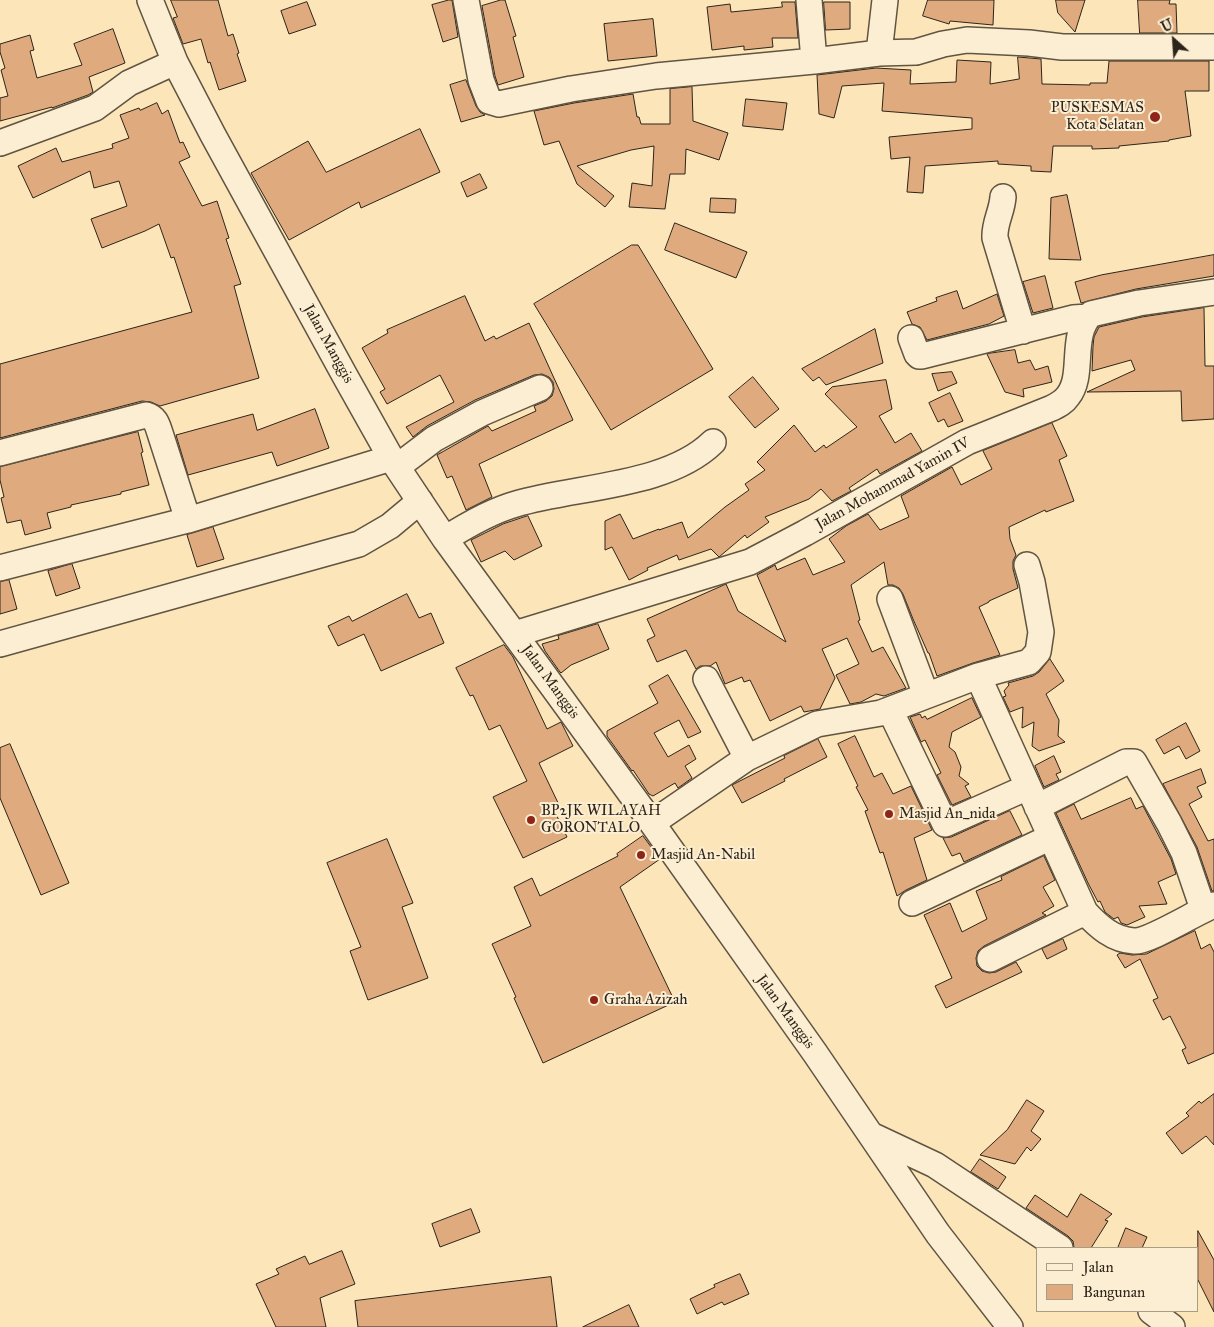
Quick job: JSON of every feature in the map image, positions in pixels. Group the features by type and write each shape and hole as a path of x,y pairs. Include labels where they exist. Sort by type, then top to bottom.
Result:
{"street":[{"name":"Jalan Manggis","path":"150,0 175,62 213,135 394,462 445,539 652,823 872,1135 898,1177 938,1234 1010,1327"},
{"path":"466,0 481,80 488,101 499,104 571,89 656,76 879,53 916,52 943,44 967,40 1029,43 1062,47 1214,47"},
{"path":"809,0 814,61"},
{"path":"879,53 886,0"},
{"path":"0,143 95,108 129,83 175,62"},
{"path":"1003,197 1002,209 994,229 995,238 1023,331"},
{"path":"911,338 919,356 1140,303 1214,292"},
{"name":"Jalan Mohammad Yamin IV","path":"515,634 750,562 967,442 1060,404 1069,396 1074,386 1081,329 1088,317"},
{"path":"0,568 188,520 394,462 482,413 540,388"},
{"path":"0,453 146,415 155,419 188,520"},
{"path":"445,539 470,524 514,504 604,487 659,472 690,460 704,451 713,442"},
{"path":"0,644 359,544 390,526 420,501"},
{"path":"652,823 747,758 817,724 881,713 978,676 1028,662 1038,652 1041,632 1027,565"},
{"path":"890,599 926,695"},
{"path":"890,710 945,824 1032,797 1126,762 1134,762 1169,823 1209,907 1136,942 1116,937 1099,927 1086,912 1032,797 978,676"},
{"path":"706,679 747,758"},
{"path":"912,903 1051,837"},
{"path":"990,959 1086,912"},
{"path":"872,1135 935,1165 1058,1247"},
{"path":"1153,1312 1172,1327"}],"building":[{"path":"171,0 218,0 228,36 233,34 246,81 219,90 201,39 183,44 173,18 177,17"},
{"path":"452,0 458,37 443,42 432,5"},
{"path":"505,0 516,36 513,37 524,77 498,85 482,6"},
{"path":"928,0 994,0 993,25 950,21 949,24 923,16"},
{"path":"1056,0 1085,0 1075,32 1058,13"},
{"path":"1138,0 1170,0 1169,4 1176,4 1177,33 1140,33"},
{"path":"307,2 316,25 289,34 281,11"},
{"path":"782,2 795,2 798,38 772,38 773,47 744,50 744,46 712,50 707,7 730,4 731,12 782,7"},
{"path":"824,2 850,2 850,29 826,30"},
{"path":"653,19 657,56 608,61 604,24"},
{"path":"113,29 125,63 89,77 93,92 52,108 0,121 0,98 8,96 1,70 5,68 0,52 0,44 30,35 34,50 30,51 37,78 82,65 74,44"},
{"path":"1018,57 1041,59 1042,84 1090,85 1090,83 1107,83 1109,61 1209,61 1209,91 1185,91 1191,136 1169,141 1119,146 1119,148 1092,149 1092,146 1053,146 1051,172 1031,171 1031,166 998,164 998,161 925,166 923,193 907,192 910,157 891,159 889,137 972,129 972,118 882,111 884,83 842,86 834,118 819,114 817,75 876,68 911,70 910,84 956,82 957,60 991,62 990,84 1019,79"},
{"path":"466,80 476,106 485,115 461,122 450,85"},
{"path":"692,87 693,121 728,133 719,160 686,149 685,174 670,174 665,209 629,207 632,183 652,186 654,146 631,150 577,166 614,196 605,207 577,184 559,141 544,145 534,111 633,94 637,117 639,117 641,124 670,124 670,89"},
{"path":"746,99 787,103 783,130 743,126"},
{"path":"157,103 162,114 168,110 180,143 183,142 190,157 179,162 202,206 217,201 229,238 226,239 241,284 234,286 259,378 160,406 142,401 0,438 0,364 192,312 174,257 171,258 159,224 102,248 91,219 127,206 119,181 94,188 90,171 33,198 18,166 56,148 62,162 113,148 112,144 129,138 120,115"},
{"path":"420,129 440,172 361,208 359,202 289,240 251,173 308,141 326,172"},
{"path":"480,174 487,188 467,197 461,183"},
{"path":"1067,195 1081,260 1049,259 1051,198"},
{"path":"711,198 736,199 735,213 710,212"},
{"path":"675,223 747,252 736,278 665,250"},
{"path":"632,245 638,245 713,369 611,430 534,304"},
{"path":"1214,255 1214,276 1136,289 1081,303 1075,282 1101,275"},
{"path":"1045,276 1053,308 1033,313 1023,282"},
{"path":"957,291 963,309 997,294 1004,316 989,324 927,340 920,327 912,324 907,312 937,301 936,298"},
{"path":"465,296 485,341 494,336 496,339 529,323 573,420 479,464 492,497 466,510 452,476 447,478 437,455 488,426 492,431 536,411 534,406 552,396 553,382 549,377 542,374 534,375 475,400 427,426 413,437 406,427 454,402 440,375 387,404 380,392 385,389 362,348 388,333 387,330"},
{"path":"1204,308 1205,366 1214,366 1214,419 1182,421 1181,391 1087,392 1135,370 1131,360 1092,371 1094,337 1099,327 1142,317"},
{"path":"875,329 883,363 826,385 819,377 813,381 802,369"},
{"path":"1015,350 1018,363 1030,360 1035,370 1048,366 1052,382 1023,389 1024,397 1005,392 987,354"},
{"path":"952,372 957,383 938,391 932,374"},
{"path":"753,377 779,409 755,428 729,397"},
{"path":"886,380 892,409 879,416 895,443 911,433 922,451 880,474 877,469 849,488 851,491 832,501 821,489 809,499 765,517 769,522 747,538 745,535 719,557 711,549 679,560 677,555 647,568 648,570 629,580 612,547 605,550 605,521 620,514 633,539 682,522 688,538 749,490 745,484 765,470 757,462 794,425 815,452 824,445 826,448 857,427 825,394 832,387"},
{"path":"950,393 963,421 948,427 944,419 938,422 929,403"},
{"path":"315,409 329,448 277,466 272,452 188,475 176,435 253,414 257,430"},
{"path":"1052,423 1067,456 1059,460 1074,501 1046,512 1045,510 1009,527 1010,539 1016,555 1013,561 1013,569 1018,588 979,607 1000,655 937,676 903,594 899,588 888,585 884,562 851,585 860,620 858,621 872,652 883,647 906,688 884,696 876,694 861,702 850,704 836,675 859,664 847,638 822,649 835,678 820,709 804,712 801,706 770,721 750,680 744,682 742,677 725,684 716,662 710,666 700,666 696,669 686,650 657,662 647,640 655,636 647,619 726,584 738,611 786,642 757,575 775,565 777,570 805,558 813,575 845,562 829,539 846,526 868,514 880,530 909,517 901,496 952,467 961,485 992,469 983,451"},
{"path":"138,432 149,485 47,513 51,528 25,535 21,520 7,523 1,498 4,497 0,480 0,467"},
{"path":"528,516 542,546 514,560 505,551 481,562 471,540 503,524"},
{"path":"213,527 224,559 197,567 187,535"},
{"path":"72,564 80,588 56,596 48,571"},
{"path":"9,580 17,609 0,614 0,582"},
{"path":"407,594 419,618 431,613 444,643 381,671 364,634 338,646 328,626 349,616 352,621"},
{"path":"598,624 609,649 571,665 561,673 542,644 559,639 558,636"},
{"path":"504,645 513,657 547,729 561,722 573,746 539,763 560,807 554,810 567,837 523,858 493,797 527,781 500,725 489,730 473,695 470,696 456,668"},
{"path":"1050,659 1064,681 1046,694 1059,720 1058,736 1065,742 1039,751 1032,746 1034,722 1022,728 1023,707 1010,712 1003,697 1006,696 1004,691 1009,685 1008,683 1033,676"},
{"path":"668,675 701,732 688,738 679,720 654,733 668,757 689,745 696,759 685,766 692,778 678,788 675,783 653,796 649,794 607,736 607,731 658,703 649,686"},
{"path":"972,698 981,717 952,732 949,747 955,752 961,767 959,776 969,784 965,786 971,797 952,805 937,775 941,773 925,740 921,742 910,717 920,714 922,718 925,716 927,719"},
{"path":"1186,723 1200,751 1186,759 1179,746 1164,754 1156,740"},
{"path":"855,736 874,777 882,773 893,794 911,786 932,830 914,838 927,880 897,896 883,852 880,853 865,811 868,810 838,744"},
{"path":"818,739 827,757 742,803 732,785"},
{"path":"10,744 69,883 41,895 0,798 0,748"},
{"path":"1054,756 1061,772 1056,774 1059,780 1044,787 1035,766"},
{"path":"1201,769 1206,783 1197,787 1202,797 1189,804 1208,841 1214,839 1214,891 1212,891 1197,847 1163,784"},
{"path":"1131,798 1136,809 1143,806 1171,859 1176,874 1158,882 1167,904 1139,906 1145,917 1127,925 1121,923 1118,917 1114,919 1110,916 1105,912 1100,901 1098,902 1056,813 1074,804 1081,819"},
{"path":"1010,811 1022,835 964,862 960,853 952,856 943,838 951,837"},
{"path":"643,836 660,859 620,887 675,1002 543,1063 492,944 531,926 514,887 532,878 540,896 618,856 617,854"},
{"path":"387,839 413,903 402,907 428,978 368,1000 350,951 361,947 327,863"},
{"path":"1044,856 1055,880 1043,887 1054,906 1042,913 1046,915 984,946 978,951 976,958 977,966 982,971 996,972 1016,962 1022,972 946,1008 935,986 952,978 924,915 950,903 962,932 987,919 976,891 1002,880 1001,877"},
{"path":"1195,931 1201,949 1210,944 1214,952 1214,1053 1188,1064 1182,1050 1186,1048 1170,1016 1163,1020 1153,1000 1158,998 1140,959 1125,968 1117,955 1120,953 1132,955 1146,954"},
{"path":"1063,939 1067,949 1047,959 1042,949"},
{"path":"1214,1094 1214,1145 1206,1136 1182,1154 1166,1133 1189,1116 1186,1113 1199,1101 1201,1103"},
{"path":"1027,1100 1044,1111 1031,1131 1041,1139 1031,1151 1027,1147 1015,1164 980,1155 1007,1130"},
{"path":"980,1159 1006,1177 998,1189 971,1172"},
{"path":"1081,1194 1112,1214 1105,1220 1108,1221 1092,1247 1074,1247 1073,1241 1068,1236 1026,1208 1035,1195 1067,1217"},
{"path":"471,1209 480,1232 440,1247 432,1224"},
{"path":"1126,1228 1147,1237 1142,1247 1118,1247"},
{"path":"1198,1231 1214,1260 1214,1312 1199,1282"},
{"path":"342,1251 355,1284 320,1298 326,1327 276,1327 256,1284 279,1274 276,1269 305,1256 309,1264"},
{"path":"740,1274 749,1294 724,1305 722,1302 697,1314 690,1299 715,1287 714,1285"},
{"path":"551,1277 557,1327 358,1327 355,1301"},
{"path":"629,1305 639,1327 583,1327"}],"place":[{"name":"PUSKESMAS Kota Selatan","path":"1155,117"},
{"name":"Masjid An_nida","path":"889,814"},
{"name":"BP2JK WILAYAH GORONTALO","path":"531,820"},
{"name":"Masjid An-Nabil","path":"641,855"},
{"name":"Graha Azizah","path":"594,1000"}]}
